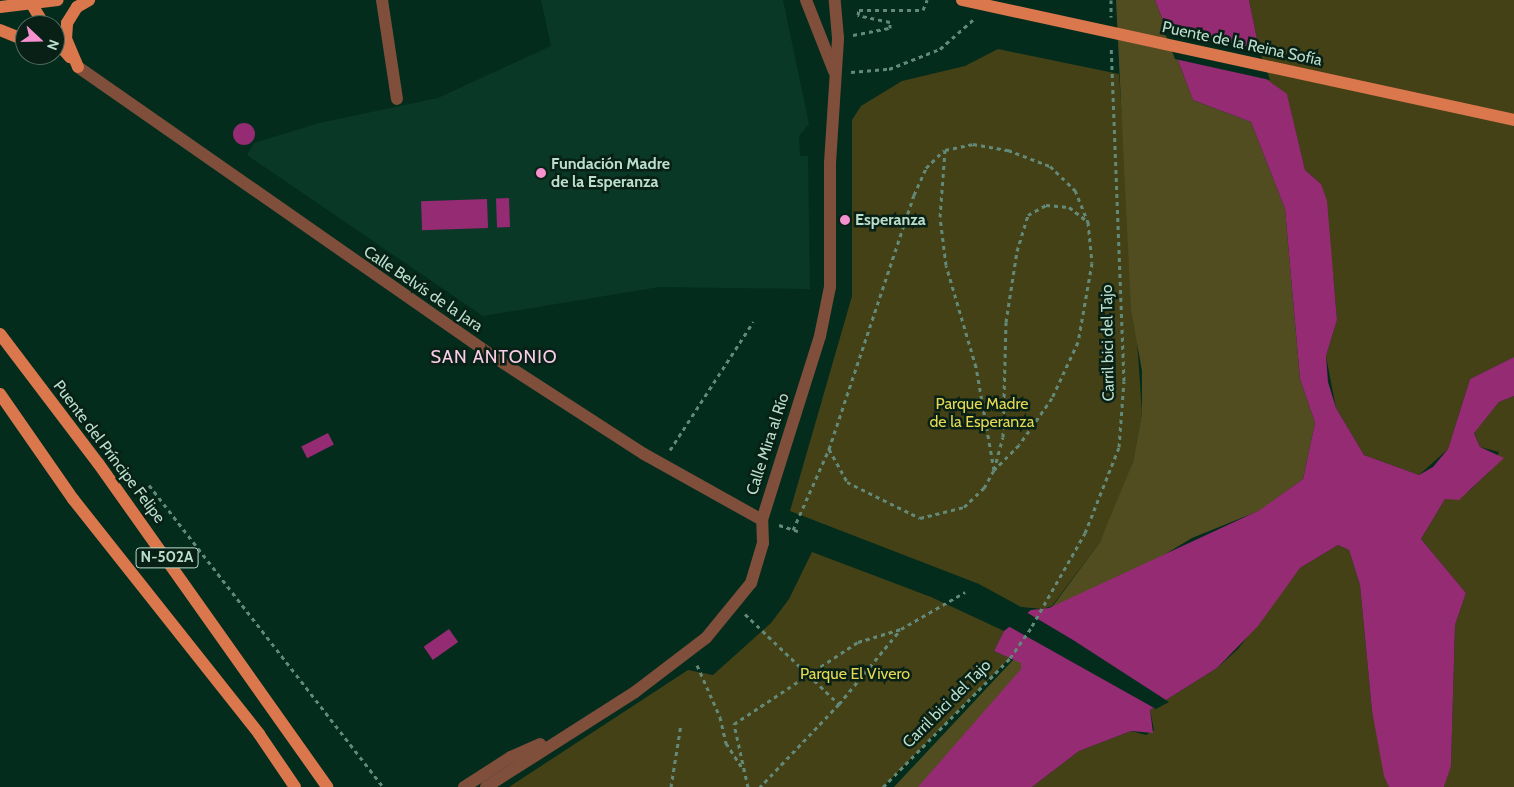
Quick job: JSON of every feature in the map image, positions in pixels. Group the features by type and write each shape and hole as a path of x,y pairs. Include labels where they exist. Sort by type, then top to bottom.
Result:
{"main road":[{"path":"0,7 27,1 58,0"},
{"path":"78,67 66,39 68,23 77,8 89,0"},
{"name":"Puente de la Reina Sofía","path":"962,0 1514,120"},
{"path":"27,1 37,15"},
{"path":"0,30 15,36"},
{"path":"65,52 78,67"},
{"path":"65,60 78,67"},
{"name":"Puente del Príncipe Felipe","path":"0,334 104,471 327,787"},
{"name":"N-502A","path":"0,394 79,507 259,734 295,787"}],"street":[{"path":"382,0 397,99"},
{"path":"806,0 835,73"},
{"name":"Calle Mira al Río","path":"486,787 563,735 635,692 690,650 751,582 763,543 762,520 820,336 830,287 835,0"},
{"name":"Calle Belvís de la Jara","path":"78,67 329,246 661,464 762,520"},
{"name":"Calle Mira al Río","path":"464,787 511,757 563,735"}],"path":[{"path":"862,33 890,28 890,22 858,15 859,10 923,10 927,0"},
{"path":"1111,0 1111,27"},
{"path":"835,73 889,69 931,52 969,28 977,15"},
{"name":"Carril bici del Tajo","path":"883,787 1010,658 1043,609 1104,494 1118,446 1124,381 1111,36"},
{"path":"793,530 829,449 914,195 926,168 945,150 973,144 1008,150 1050,166 1075,190 1088,222 1092,263 1078,342 1052,398 1019,445 994,470 984,488 964,507 920,518 847,482 829,449"},
{"path":"945,150 940,217 946,265 976,367 994,470"},
{"path":"994,470 1005,414 1006,322 1017,251 1028,215 1046,205 1070,206 1088,222"},
{"path":"661,464 754,322"},
{"path":"150,485 383,787"},
{"path":"748,787 734,724 858,642 901,629 965,592"},
{"path":"733,604 839,704"},
{"path":"760,787 839,704 901,629"},
{"path":"690,650 720,717 726,743 745,774"},
{"path":"671,787 680,724"}],"shaded area":[{"name":"Fundación Madre de la Esperanza","path":"541,0 783,0 809,124 799,136 800,156 808,156 810,289 659,287 483,316 247,155 254,143 319,123 438,98 551,46"},
{"path":"1116,0 1155,0 1193,100 1251,122 1285,209 1300,379 1315,423 1303,479 1261,510 1192,538 1132,574 973,787 894,787 1013,660 1100,542 1133,462 1142,413 1142,371 1131,309"},
{"path":"1155,0 1249,0 1265,78 1287,94 1305,170 1321,184 1327,201 1337,320 1326,356 1328,382 1336,408 1364,455 1419,475 1433,467 1448,449 1470,379 1514,357 1514,396 1499,402 1474,433 1480,447 1504,458 1459,500 1445,499 1421,539 1466,593 1455,625 1451,766 1444,787 1389,787 1384,776 1372,711 1360,585 1349,550 1338,545 1300,568 1258,626 1217,668 1150,710 1153,733 1131,731 1079,751 1032,787 918,787 1021,669 1021,663 994,651 1004,631 1031,610 1049,608 1260,510 1303,479 1315,423 1300,379 1285,209 1251,122 1193,100"},
{"path":"244,123 252,126 255,134 252,142 244,145 236,142 233,134 236,126"},
{"path":"496,198 509,198 510,227 497,227"},
{"path":"487,199 488,228 422,230 421,201"},
{"path":"328,433 334,445 307,458 301,447"},
{"path":"449,629 458,642 433,660 424,647"}],"green space":[{"path":"1249,0 1514,0 1514,357 1470,379 1448,449 1419,475 1364,455 1336,408 1326,356 1337,320 1321,184 1305,170 1287,95 1265,78"},
{"name":"Parque Madre de la Esperanza","path":"998,49 1119,74 1142,413 1133,462 1118,506 1100,542 1052,606 1043,609 1021,607 979,584 790,511 852,296 852,120 861,106 902,81 965,66"},
{"path":"1514,396 1514,787 1444,787 1451,765 1455,625 1466,593 1421,539 1445,499 1468,492 1490,471 1499,452 1480,447 1474,432 1499,402"},
{"path":"1338,545 1349,550 1360,585 1372,711 1389,787 1032,787 1079,751 1131,731 1146,735 1154,730 1150,710 1217,668 1238,649 1300,568"},
{"name":"Parque El Vivero","path":"812,552 931,597 1004,631 994,651 1010,658 883,787 509,787 688,670 713,675 771,623 789,599"}],"pier":[{"path":"1163,28 1259,49 1270,80 1175,59"},
{"path":"1026,612 1169,702 1156,709 1008,626"}],"place":[{"name":"Fundación Madre de la Esperanza","path":"541,173"},
{"name":"Esperanza","path":"845,220"}],"district":[{"name":"SAN ANTONIO","path":"494,357"}]}
